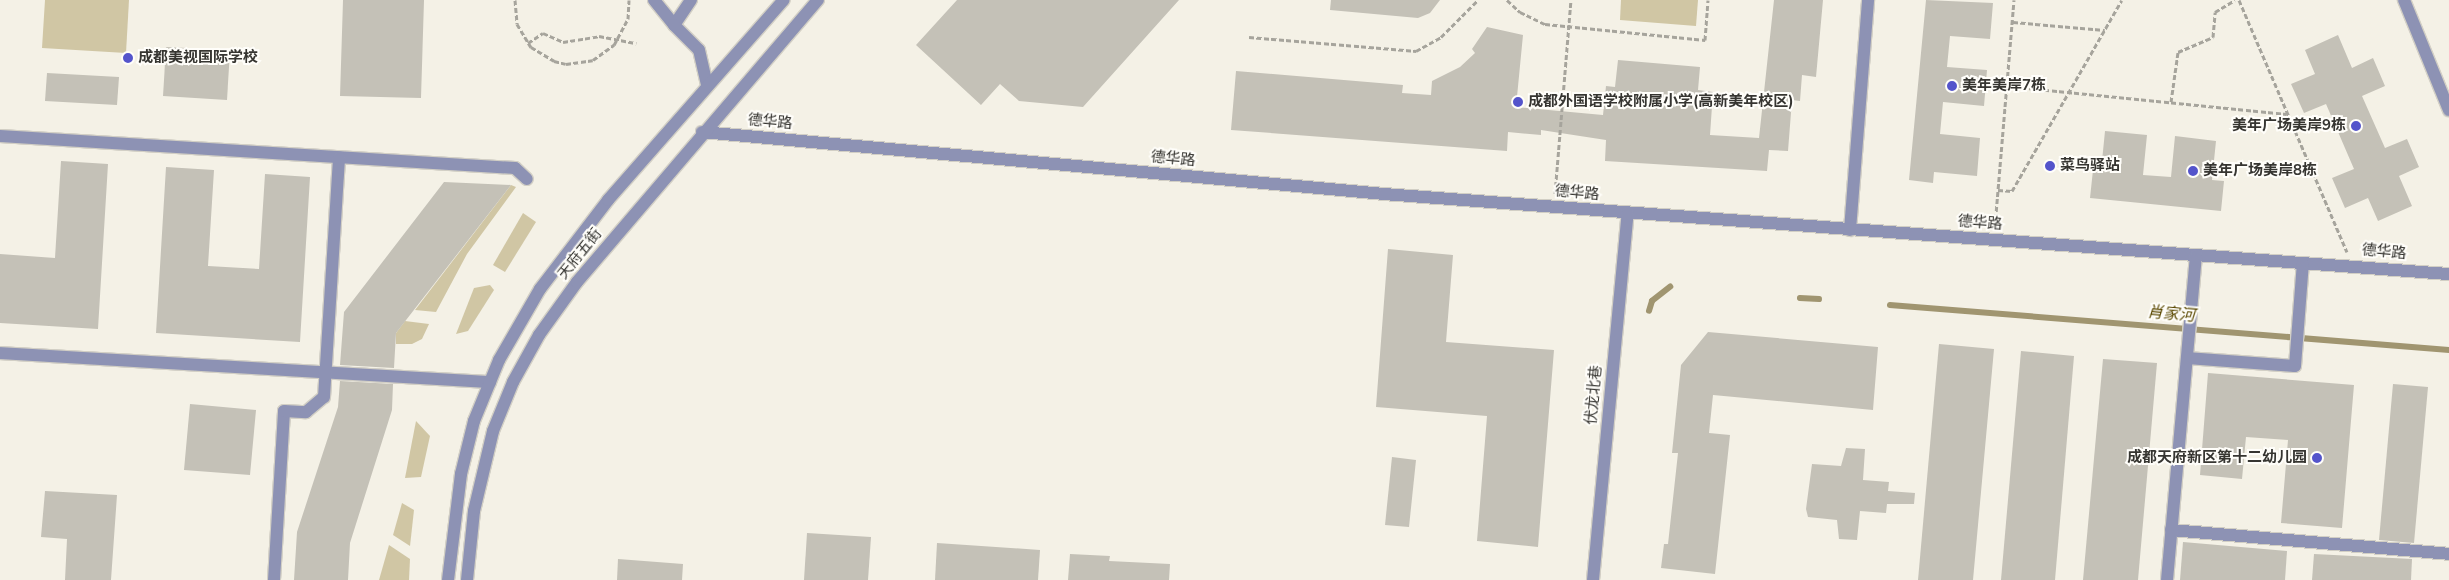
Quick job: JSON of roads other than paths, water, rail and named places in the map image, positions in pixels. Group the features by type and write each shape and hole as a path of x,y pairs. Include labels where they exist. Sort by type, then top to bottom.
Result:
{"street":[{"path":"654,0 674,25 699,50 707,85"},
{"path":"674,25 691,0"},
{"name":"天府五街","path":"448,580 461,474 474,421 490,382 540,289 608,200 707,85 784,0"},
{"name":"天府五街","path":"467,580 474,511 483,465 513,382 539,334 577,282 702,132 818,0"},
{"path":"1850,230 1868,0"},
{"path":"2404,0 2449,110"},
{"name":"德华路","path":"702,132 1554,207 2449,274"},
{"path":"0,136 515,168 527,179"},
{"path":"274,580 284,411 306,412 324,397 339,157"},
{"name":"伏龙北巷","path":"1593,580 1628,213"},
{"path":"2166,580 2196,255"},
{"path":"2187,358 2295,366 2303,262"},
{"path":"0,353 490,382"},
{"path":"2171,530 2449,554"}],"waterway":[{"name":"肖家河","path":"1649,311 1652,301 1670,287"},
{"name":"肖家河","path":"1800,298 1819,299"},
{"name":"肖家河","path":"1890,305 2449,350"}],"place":[{"name":"成都美视国际学校","path":"128,58"},
{"name":"美年美岸7栋","path":"1952,86"},
{"name":"成都外国语学校附属小学(高新美年校区)","path":"1518,102"},
{"name":"美年广场美岸9栋","path":"2356,126"},
{"name":"菜鸟驿站","path":"2050,166"},
{"name":"美年广场美岸8栋","path":"2193,171"},
{"name":"成都天府新区第十二幼儿园","path":"2317,458"}]}
